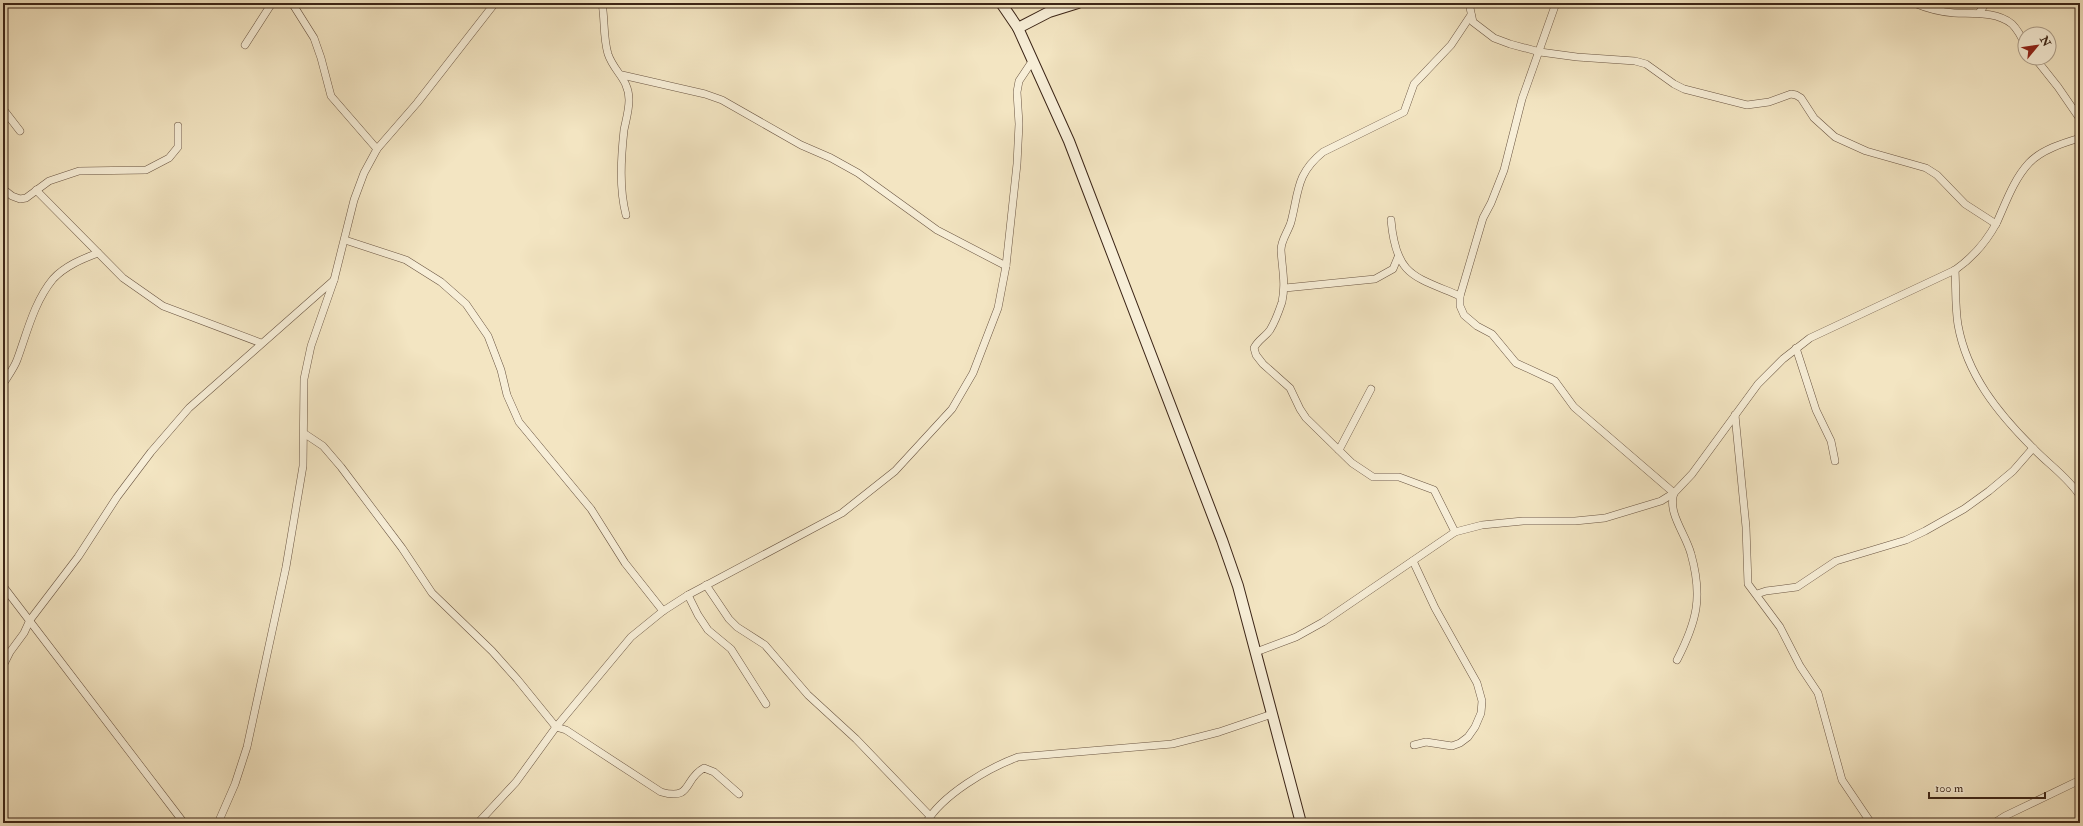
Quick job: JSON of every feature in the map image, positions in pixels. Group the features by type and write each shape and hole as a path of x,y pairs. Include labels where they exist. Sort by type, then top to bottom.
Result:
{"main road":[{"path":"1001,3 1018,28 1033,60 1091,196 1222,540 1238,586 1301,823"},
{"path":"1018,28 1049,12 1078,3"}],"street":[{"path":"244,45 272,3"},
{"path":"292,3 314,38 331,96 377,149"},
{"path":"218,823 235,784 247,747 286,566 303,466 305,434 303,404 304,379 311,346 334,280 354,200 364,173 377,149 417,103 495,3"},
{"path":"602,3 605,20 605,40 609,56 622,75 628,88 629,102 624,130 621,196 626,215"},
{"path":"1469,3 1474,22 1494,38 1540,52 1577,57 1635,61 1646,64 1674,84 1684,89 1747,104 1769,102 1791,94 1796,95 1801,98 1814,118 1835,137 1866,150 1926,168 1937,175 1965,204 1996,224"},
{"path":"1556,3 1540,52 1522,99 1502,176 1483,218 1460,296 1460,306 1464,315 1477,326 1492,334 1516,363 1555,381 1574,406 1674,493"},
{"path":"1914,3 1952,12 1979,13 1997,16 2012,24 2017,32"},
{"path":"1979,13 1986,3"},
{"path":"1455,532 1434,490 1399,477 1373,476 1364,472 1339,450 1306,418 1290,388 1256,355 1254,348 1256,343 1269,330 1279,312 1285,288 1282,245 1291,222 1298,186 1304,173 1313,160 1323,152 1404,112 1414,84 1451,45 1471,15"},
{"path":"478,823 516,782 556,727 631,637 663,611 688,595 842,513 895,471 952,409 973,373 998,308 1006,266 1017,164 1019,124 1017,92 1019,81 1033,60"},
{"path":"2041,66 2080,119"},
{"path":"622,75 698,92 722,100 801,145 858,173 937,230 1006,266"},
{"path":"3,109 20,131"},
{"path":"3,189 12,196 20,199 26,198 58,176 79,171 146,170 169,158 178,147 178,126"},
{"path":"1256,652 1296,636 1323,622 1455,532 1482,526 1522,521 1575,521 1605,518 1654,503 1674,493 1692,474 1758,384 1783,359 1796,348 1816,335 1955,270 1968,261 1996,224 2018,178 2029,162 2048,150 2080,138"},
{"path":"36,190 123,278 163,306 261,343"},
{"path":"1391,220 1393,244 1398,257 1406,270 1422,280 1460,296"},
{"path":"345,240 406,260 441,282 466,304 488,336 501,370 507,395 519,422 591,509 626,563 663,611"},
{"path":"3,384 16,361 32,316 53,279 67,267 82,259 98,254"},
{"path":"1285,288 1375,279 1393,269 1398,257"},
{"path":"1955,270 1958,324 1966,354 1978,380 1992,404 2033,448 2066,479 2080,496"},
{"path":"3,666 10,652 24,633 30,620 78,557 117,497 151,452 189,408 334,280"},
{"path":"1796,348 1816,410 1831,441 1835,461"},
{"path":"1339,450 1371,389"},
{"path":"1735,415 1746,527 1748,584 1757,594 1780,627 1800,666 1818,693 1842,780 1871,823"},
{"path":"305,434 323,446 341,467 402,548 432,593 497,657 556,727 566,730 661,792 672,795 684,792 699,771 704,768 714,772 739,794"},
{"path":"1757,594 1766,591 1797,587 1836,561 1906,540 1925,531 1964,509 1989,491 2013,471 2033,448"},
{"path":"1674,493 1672,504 1691,552 1696,571 1697,589 1694,622 1677,660"},
{"path":"1413,561 1435,608 1477,683 1482,701 1481,713 1474,727 1468,737 1460,743 1452,746 1426,742 1414,745"},
{"path":"706,585 729,619 737,627 765,645 808,695 856,739 930,816"},
{"path":"3,586 184,823"},
{"path":"688,595 698,616 708,630 731,649 766,704"},
{"path":"926,823 930,816 962,788 997,765 1018,757 1172,744 1219,732 1272,714"},
{"path":"1994,823 2080,780"},
{"path":"1597,823 1607,823"}]}
